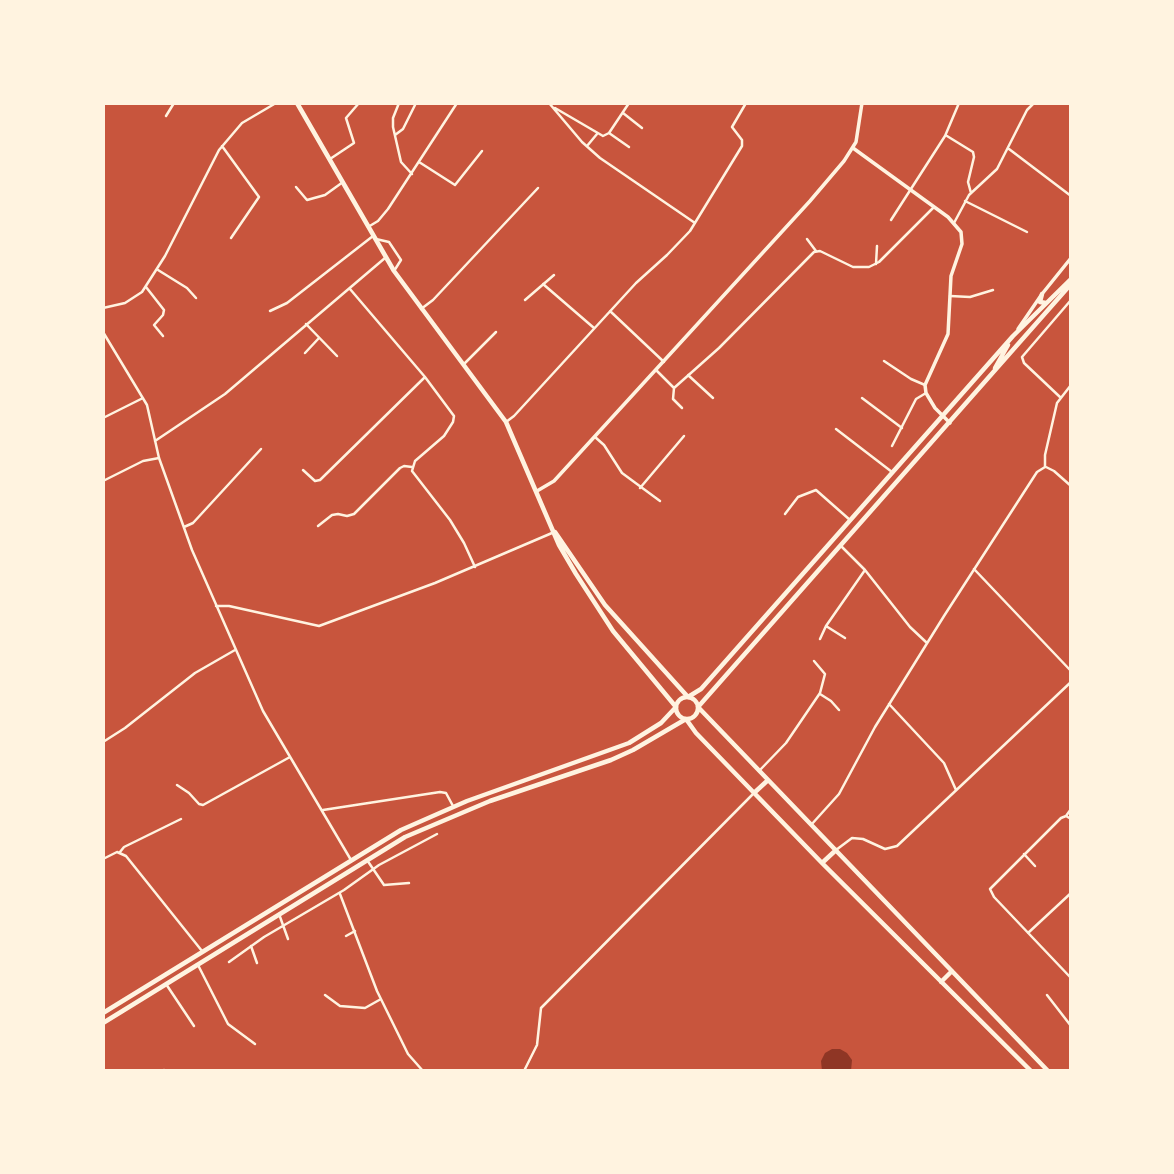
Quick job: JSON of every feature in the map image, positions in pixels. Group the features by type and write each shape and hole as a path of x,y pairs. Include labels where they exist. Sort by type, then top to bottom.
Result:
{"main road":[{"path":"297,103 394,271 506,422 564,555 599,610 676,707 677,713 686,719 822,863 1031,1071"},
{"path":"103,1013 401,830 453,806 629,743 661,723 679,701 699,691 1013,336 1071,281"},
{"path":"103,1023 405,837 461,813 611,760 695,716 698,707 950,423 1071,281"},
{"path":"1042,294 1041,303 1050,301"},
{"path":"990,377 1013,336"},
{"path":"894,471 901,469 902,476"},
{"path":"555,532 605,605 688,697 695,700 698,707 758,772 1048,1071"},
{"path":"765,616 773,623"},
{"path":"754,793 767,780"},
{"path":"822,863 835,850"},
{"path":"941,982 952,971"}],"street":[{"path":"166,116 174,103"},
{"path":"103,308 125,303 146,287 158,270 222,146 242,123 276,103"},
{"path":"330,159 354,143 346,118 359,103"},
{"path":"399,103 392,123 401,162 412,174"},
{"path":"395,135 403,129 416,103"},
{"path":"368,227 384,214 457,103"},
{"path":"550,105 603,136 609,133 629,103"},
{"path":"506,422 636,283 674,249 695,223 742,146 742,140 733,128 746,103"},
{"path":"537,491 551,484 810,201 853,148 858,137 862,103"},
{"path":"891,220 945,136 959,103"},
{"path":"954,223 965,201 993,175 1027,110 1034,103"},
{"path":"550,105 587,146 695,223"},
{"path":"622,113 642,128"},
{"path":"609,133 629,147"},
{"path":"587,146 597,134"},
{"path":"945,136 974,154 968,181 971,194"},
{"path":"222,146 259,197 231,238"},
{"path":"853,148 934,207 961,232 962,239 952,271 947,339 925,385 926,393 950,423"},
{"path":"1009,148 1071,196"},
{"path":"419,162 456,185 482,151"},
{"path":"296,187 307,200 325,195 343,182"},
{"path":"421,309 433,300 538,188"},
{"path":"965,201 1027,232"},
{"path":"807,239 816,251 858,268 876,264 934,207"},
{"path":"270,311 287,303 374,237 389,242 401,260 394,271"},
{"path":"876,264 877,246"},
{"path":"682,408 673,399 674,388 816,251"},
{"path":"155,441 225,394 385,257"},
{"path":"1013,336 1071,258"},
{"path":"158,270 187,288 196,298"},
{"path":"525,300 554,275"},
{"path":"543,284 594,328"},
{"path":"146,287 164,312 155,325 163,336"},
{"path":"350,289 449,407 454,419 439,442 415,461 412,467 414,476 460,537 475,567"},
{"path":"950,296 970,297 993,290"},
{"path":"1060,397 1024,363 1022,357 1071,300"},
{"path":"610,311 664,362"},
{"path":"306,324 337,356"},
{"path":"103,332 149,411 159,458 184,527 266,718 351,860"},
{"path":"464,364 496,332"},
{"path":"305,353 319,338"},
{"path":"884,361 925,385"},
{"path":"656,370 674,388"},
{"path":"688,375 713,397"},
{"path":"303,470 315,481 320,480 425,377"},
{"path":"1045,467 1045,455 1060,397 1070,386"},
{"path":"892,446 916,399 926,393"},
{"path":"862,397 902,428"},
{"path":"103,418 143,398"},
{"path":"835,429 894,471"},
{"path":"595,436 622,473 660,501"},
{"path":"640,488 684,436"},
{"path":"184,527 195,520 261,449"},
{"path":"103,481 144,461 159,458"},
{"path":"318,526 331,515 354,514 400,468 412,467"},
{"path":"1045,467 1071,486"},
{"path":"811,825 839,794 889,704 927,643 1037,472 1045,467"},
{"path":"785,514 798,498 816,490 850,520"},
{"path":"216,606 229,606 319,626 475,567 555,532"},
{"path":"841,546 865,570 910,627 927,643"},
{"path":"974,569 1071,671"},
{"path":"820,639 825,626 865,570"},
{"path":"825,626 845,638"},
{"path":"103,742 200,670 235,650"},
{"path":"758,772 789,739 820,694 825,674 814,661"},
{"path":"835,850 849,839 857,837 882,848 894,848 1071,682"},
{"path":"820,694 839,710"},
{"path":"889,704 944,763 956,790"},
{"path":"177,785 203,805 290,757"},
{"path":"322,811 330,807 440,792 446,793 453,806"},
{"path":"524,1071 538,1040 541,1008 754,793"},
{"path":"1071,809 1069,818 1061,818 990,889 994,897 1071,978"},
{"path":"103,859 181,818"},
{"path":"229,962 372,870 437,834"},
{"path":"120,852 130,859 202,951"},
{"path":"1024,854 1035,866"},
{"path":"367,860 379,881 387,886 409,883"},
{"path":"340,893 381,999 408,1054 423,1071"},
{"path":"1028,933 1071,893"},
{"path":"1067,896 1071,900"},
{"path":"279,914 288,939"},
{"path":"346,936 355,931"},
{"path":"251,946 257,964"},
{"path":"198,965 228,1024 255,1044"},
{"path":"166,984 194,1026"},
{"path":"325,995 340,1006 365,1008 381,999"},
{"path":"1047,995 1071,1026"}],"shaded area":[{"path":"832,1049 847,1053 852,1060 851,1071 822,1071 821,1061 825,1053"}]}
